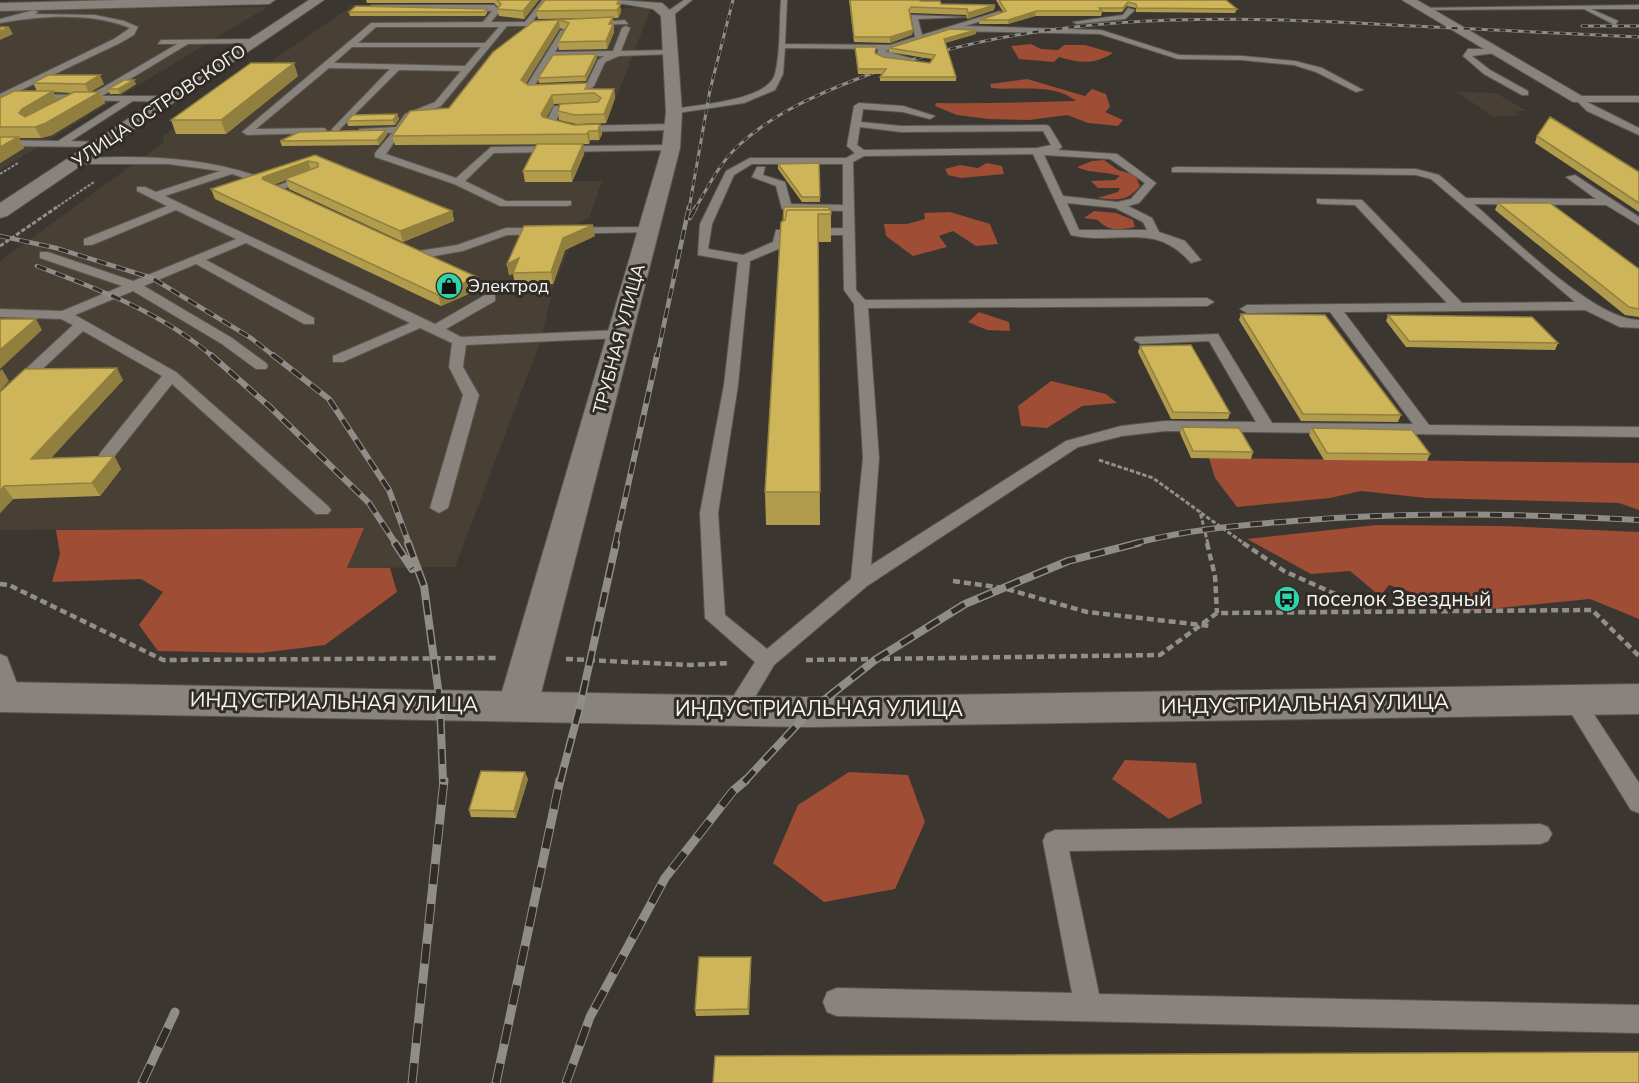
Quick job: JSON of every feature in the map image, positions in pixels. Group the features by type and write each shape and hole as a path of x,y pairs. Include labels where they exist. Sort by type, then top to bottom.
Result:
{"street":[{"path":"0,7 26,12 44,3 269,0"},
{"name":"УЛИЦА ОСТРОВСКОГО","path":"0,212 318,0"},
{"name":"ТРУБНАЯ УЛИЦА","path":"518,705 648,230 673,129 670,5 623,0"},
{"path":"1414,4 1579,99"},
{"name":"ИНДУСТРИАЛЬНАЯ УЛИЦА","path":"4,685 518,705 809,712 1639,699"}],"lane":[{"path":"526,25 546,0"},
{"path":"458,182 491,150 673,129 772,88 779,74 784,0"},
{"path":"1446,0 1468,14 1505,14"},
{"path":"1529,0 1562,16"},
{"path":"1564,0 1615,23"},
{"path":"1597,0 1639,18"},
{"path":"1414,4 1460,8 1639,7"},
{"path":"370,7 494,7 496,11 485,25"},
{"path":"943,29 988,28 1125,17 1131,10"},
{"path":"0,21 26,12 126,23 134,27 131,33 117,41 1,97 169,99"},
{"path":"921,62 880,54 881,50 891,46 1000,13"},
{"path":"919,38 914,17 984,17"},
{"path":"564,32 529,88 590,86 602,60 616,54 626,25 581,23"},
{"path":"346,131 247,132 374,25 570,24"},
{"path":"504,25 438,104 408,116 378,154 458,182 504,204 567,203"},
{"path":"988,28 1017,32 1101,32 1178,57 1242,58 1295,63 1319,70 1359,90"},
{"path":"92,98 188,41"},
{"path":"161,42 256,41"},
{"path":"351,45 488,45"},
{"path":"781,46 891,46"},
{"path":"1495,51 1471,51 1467,56 1487,72 1525,93"},
{"path":"549,55 671,52"},
{"path":"327,65 467,69"},
{"path":"335,131 398,67"},
{"path":"59,108 77,98"},
{"path":"60,144 132,98"},
{"path":"1579,99 1639,99"},
{"path":"1579,99 1590,109 1639,132"},
{"path":"862,153 852,146 859,106 903,109 930,116"},
{"path":"595,108 557,108 550,123 576,129 673,129"},
{"path":"856,124 901,129 1046,128 1058,147 1037,151"},
{"path":"356,131 399,130"},
{"path":"0,142 100,145"},
{"path":"1037,151 1075,233 1154,234 1181,244 1195,260"},
{"path":"848,231 780,232 779,244 744,259 702,252 706,224 730,173 750,161 848,161 862,153 1037,151 1075,156 1113,156 1150,183 1135,201 1117,205 1059,199"},
{"path":"76,161 197,162 235,170 256,179"},
{"path":"848,161 850,290 861,304 872,458 860,581"},
{"path":"761,169 757,177 781,184 786,207 848,208"},
{"path":"156,196 235,170"},
{"path":"1176,170 1416,171 1436,177 1587,306 1625,324 1639,324"},
{"path":"303,203 273,189 316,175"},
{"path":"1571,177 1639,222"},
{"path":"141,189 459,342 620,334"},
{"path":"1321,201 1358,202 1458,307"},
{"path":"1464,201 1609,202"},
{"path":"1117,205 1148,220 1154,234"},
{"path":"88,242 177,206"},
{"path":"396,246 417,255 459,248 506,232 648,230"},
{"path":"0,313 64,315 246,239"},
{"path":"44,255 134,286 227,341 261,366"},
{"path":"744,259 731,385 709,513 715,618 767,660"},
{"path":"197,260 309,321"},
{"path":"435,330 490,298"},
{"path":"861,304 1207,302"},
{"path":"1247,309 1587,306"},
{"path":"1334,308 1424,429"},
{"path":"64,315 171,375 322,510"},
{"path":"338,359 420,323"},
{"path":"0,401 81,325"},
{"path":"1141,340 1213,337 1267,427"},
{"path":"439,508 471,395 456,367 459,342"},
{"path":"107,455 171,375"},
{"path":"735,711 767,660 860,581 1072,444 1121,431 1166,426 1639,432"},
{"path":"1573,699 1639,803"},
{"path":"1088,1007 1056,841 1540,834"},
{"path":"837,1002 1639,1019"}],"path":[{"path":"1064,449 1153,478 1284,571 1374,611"},
{"path":"1200,512 1215,576 1217,613"},
{"path":"953,581 1003,588 1087,612 1210,626"}],"shaded area":[{"path":"353,5 508,5 505,9 651,8 599,142 590,143 573,181 602,181 589,218 580,222 553,288 541,340 455,567 347,568 364,528 0,530 0,261 164,142 163,136"},
{"path":"267,7 211,41 0,170 0,10"},
{"path":"1031,44 1041,49 1058,50 1064,45 1085,45 1113,53 1100,60 1080,62 1059,57 1054,62 1019,59 1011,46"},
{"path":"1027,79 1085,96 1092,89 1106,94 1110,107 1105,112 1123,120 1118,126 1088,123 1067,115 1029,120 989,119 957,115 935,106 936,103 1076,101 1057,91 1035,88 991,88 990,84"},
{"path":"1457,92 1496,93 1527,111 1514,111 1519,115 1494,117"},
{"path":"1104,160 1118,170 1135,175 1140,186 1121,199 1097,198 1118,192 1120,188 1098,188 1091,181 1115,180 1120,176 1077,167 1092,161"},
{"path":"987,163 1002,166 1004,174 961,178 948,175 945,169 960,165 978,168"},
{"path":"1094,211 1116,213 1133,220 1135,227 1115,229 1106,227 1098,220 1084,218"},
{"path":"950,212 990,224 998,244 976,246 953,231 939,236 947,247 913,256 886,236 884,224 907,224 925,219 924,213"},
{"path":"979,312 1009,322 1010,331 987,330 968,322"},
{"path":"1051,381 1106,394 1117,403 1082,406 1047,428 1021,426 1018,406"},
{"path":"1209,458 1639,463 1639,510 1619,503 1426,498 1361,491 1330,498 1237,507 1215,478"},
{"path":"1376,525 1502,526 1639,532 1639,619 1590,599 1469,611 1389,585 1380,596 1350,571 1311,574 1247,539"},
{"path":"364,528 347,568 390,568 397,592 325,645 261,653 158,651 139,625 163,592 141,579 52,582 60,554 56,530"},
{"path":"1125,760 1196,763 1202,803 1169,819 1112,779"},
{"path":"849,772 908,775 925,822 895,889 824,902 773,863 798,805"}],"building":[{"path":"497,0 532,0 523,11 497,9 501,4"},
{"path":"545,0 619,0 617,4 621,4 617,10 536,11"},
{"path":"850,0 919,0 940,1 941,4 995,5 968,13 967,9 911,7 909,10 913,30 890,37 854,37"},
{"path":"999,0 1226,0 1237,9 1137,8 1136,4 1128,2 1123,8 1099,8 1102,11 1036,11 1008,20 980,20 1006,11"},
{"path":"356,6 487,9 484,12 349,12"},
{"path":"613,17 609,24 613,24 606,41 558,42 569,23 559,20 521,80 528,85 588,83 585,89 614,89 604,114 575,115 558,111 560,104 598,102 601,98 594,93 552,95 541,114 543,117 574,125 600,124 598,131 589,131 587,134 392,136 410,111 449,108 493,52 534,21"},
{"path":"950,29 976,30 944,39 956,77 880,77 886,69 858,69 855,47 876,47 875,53 883,57 930,63 935,55 889,48"},
{"path":"596,54 585,76 538,78 553,55"},
{"path":"251,63 294,63 221,120 171,120"},
{"path":"48,75 100,75 85,84 33,83"},
{"path":"124,80 134,80 118,89 108,89"},
{"path":"14,91 53,91 22,109 19,113 25,117 74,92 100,92 35,127 0,127 0,98"},
{"path":"397,114 393,120 347,121 353,115"},
{"path":"1550,117 1639,172 1639,203 1537,136"},
{"path":"386,130 377,140 280,141 299,132"},
{"path":"0,137 18,137 0,147"},
{"path":"537,144 583,144 571,171 523,171"},
{"path":"315,155 452,211 400,231 285,179 318,167 318,163 308,161 262,179 477,277 438,295 211,189"},
{"path":"819,163 820,197 802,197 778,164"},
{"path":"1498,203 1550,203 1639,269 1639,309 1629,307"},
{"path":"784,207 829,207 829,210 787,210 783,221"},
{"path":"787,210 831,210 831,214 818,214 820,492 765,492 781,222 785,220"},
{"path":"593,225 563,238 551,272 513,273 519,258 507,264 524,226"},
{"path":"1241,314 1325,315 1401,415 1303,414"},
{"path":"1388,315 1532,317 1558,343 1409,341"},
{"path":"0,319 36,319 0,350"},
{"path":"1191,345 1230,413 1173,412 1140,346"},
{"path":"117,368 31,459 114,456 92,483 4,486 0,491 0,392 25,369"},
{"path":"1182,427 1239,428 1253,452 1193,451"},
{"path":"1312,428 1412,430 1430,454 1327,453"},
{"path":"481,771 525,772 514,811 469,810"},
{"path":"699,957 751,957 748,1009 695,1010"},
{"path":"1639,1052 1639,1083 713,1083 715,1056"}],"railway":[{"path":"689,209 710,90 733,0"},
{"path":"695,209 714,176 731,153 752,134 782,114 831,89 865,76 929,55 994,39 1125,22 1192,20 1325,22 1639,37"},
{"path":"1582,26 1639,26"},
{"path":"657,357 689,207"},
{"path":"690,218 696,207"},
{"path":"0,236 56,248 152,278 251,338 275,357"},
{"path":"37,266 106,293 151,315 194,341 213,357"},
{"path":"211,355 270,407 369,503 396,544"},
{"path":"273,355 329,399 389,490 409,544"},
{"path":"615,544 657,355"},
{"path":"1132,544 1172,535 1233,526 1337,518 1510,515 1639,520"},
{"path":"395,543 412,569"},
{"path":"408,543 424,586 440,703 443,782"},
{"path":"560,782 580,706 616,543"},
{"path":"745,781 809,712 875,660 965,604 1068,561 1138,543"},
{"path":"412,1083 444,780"},
{"path":"496,1083 560,780"},
{"path":"566,1083 590,1017 665,878 733,791 745,781"},
{"path":"142,1083 175,1012"}],"place":[{"name":"Электрод","path":"449,286"},
{"name":"поселок Звездный","path":"1287,599"}]}
